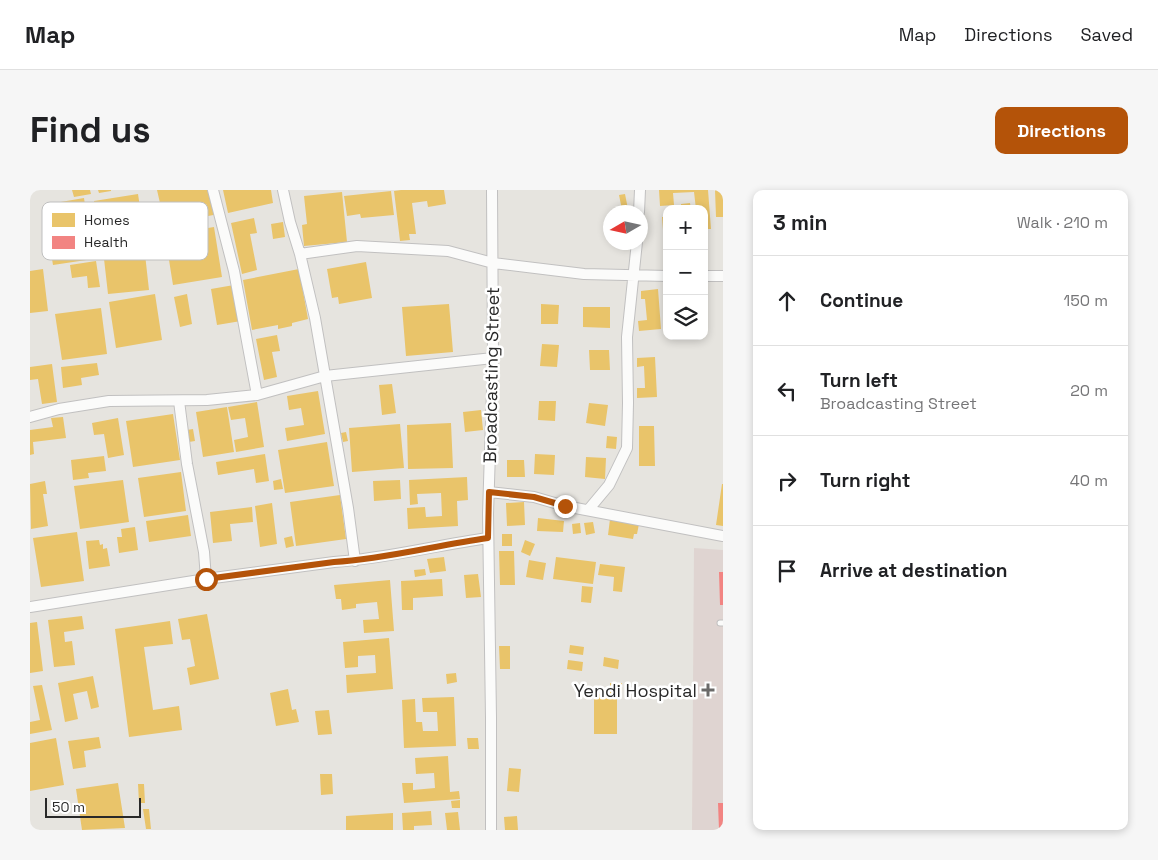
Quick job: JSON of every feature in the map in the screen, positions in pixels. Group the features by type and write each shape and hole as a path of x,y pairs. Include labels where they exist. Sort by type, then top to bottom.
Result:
{"street":[{"path":"213,190 234,271 256,395"},
{"path":"283,190 314,318 348,508 355,561"},
{"name":"Broadcasting Street","path":"490,830 491,718 488,538 493,358 492,190"},
{"path":"639,205 640,190"},
{"path":"300,254 357,246 420,249 448,251 492,263 584,274 663,276"},
{"path":"589,509 609,485 627,448 627,337 637,250"},
{"path":"708,276 723,276"},
{"path":"30,417 109,401 207,400 256,395 325,376 493,358"},
{"path":"179,400 187,464 204,552 206,579"},
{"path":"489,492 534,497 565,506 589,509 723,536"},
{"path":"30,607 206,579 334,562 355,561 447,543 488,538"}],"shaded area":[{"name":"Yendi Hospital","path":"694,548 723,550 723,830 692,830"}],"building: Homes":[{"path":"72,190 90,190 91,194 74,197"},
{"path":"98,190 111,190 111,191 99,193"},
{"path":"157,190 213,190 218,214 208,216 208,202 160,202"},
{"path":"223,190 271,190 273,203 228,213"},
{"path":"444,190 446,204 428,207 427,201 412,203 416,234 409,234 410,240 400,241 394,191"},
{"path":"659,190 708,190 711,229 708,229 708,205 696,205 694,192 673,193 674,205 660,206"},
{"path":"715,190 723,190 723,217 716,217"},
{"path":"391,191 394,215 361,218 360,214 347,216 344,196"},
{"path":"342,192 347,242 304,246 302,225 307,224 304,196"},
{"path":"138,194 139,202 94,202"},
{"path":"625,194 627,205 621,205 619,195"},
{"path":"84,198 85,202 61,202"},
{"path":"254,218 257,233 250,234 257,270 242,274 231,223"},
{"path":"283,222 285,237 273,239 271,224"},
{"path":"214,227 222,277 173,285 169,260 208,260 208,228"},
{"path":"52,260 86,260 53,265"},
{"path":"104,260 146,260 149,290 108,294"},
{"path":"96,261 100,287 88,288 87,276 72,278 70,265"},
{"path":"366,262 372,298 339,304 338,297 332,298 327,269"},
{"path":"43,269 48,311 30,313 30,271"},
{"path":"299,269 308,319 292,323 292,326 278,329 278,325 252,330 243,280"},
{"path":"234,285 241,321 217,325 211,289"},
{"path":"658,289 661,329 639,331 638,321 647,320 645,299 641,299 641,291"},
{"path":"155,294 162,340 116,348 109,302"},
{"path":"187,294 192,324 180,327 174,297"},
{"path":"449,304 453,352 406,356 402,307"},
{"path":"541,304 559,305 558,324 541,324"},
{"path":"583,307 610,307 610,328 583,327"},
{"path":"101,308 107,354 62,360 55,314"},
{"path":"277,335 280,351 272,352 277,377 264,380 256,339"},
{"path":"542,344 559,345 557,367 540,366"},
{"path":"589,350 609,350 610,370 590,370"},
{"path":"655,357 657,397 637,398 637,388 645,388 644,366 637,367 637,358"},
{"path":"97,363 99,375 81,378 82,385 63,388 61,367"},
{"path":"52,364 57,402 42,404 38,379 30,380 30,367"},
{"path":"392,384 396,413 382,415 379,385"},
{"path":"318,391 325,434 287,441 285,428 304,425 301,408 289,410 287,396"},
{"path":"539,401 556,401 555,421 538,420"},
{"path":"257,402 264,447 236,452 234,440 248,437 245,418 231,420 228,407"},
{"path":"589,403 608,405 605,426 586,423"},
{"path":"227,407 234,452 203,457 196,412"},
{"path":"481,410 483,430 465,432 463,412"},
{"path":"173,414 180,460 133,467 126,421"},
{"path":"63,417 66,438 33,442 34,454 30,455 30,430 53,427 51,418"},
{"path":"118,418 124,455 108,458 104,434 94,435 92,423"},
{"path":"451,423 453,468 408,469 407,425"},
{"path":"400,424 404,468 352,472 349,428"},
{"path":"639,426 654,426 655,466 639,466"},
{"path":"193,429 195,441 189,442 187,430"},
{"path":"346,432 348,441 343,442 341,433"},
{"path":"607,436 617,437 616,449 606,448"},
{"path":"327,442 334,486 285,493 278,450"},
{"path":"265,454 269,481 256,483 254,469 218,475 216,462"},
{"path":"535,454 555,455 554,475 534,474"},
{"path":"104,456 106,471 88,473 89,478 73,480 71,460"},
{"path":"586,457 606,458 605,479 585,477"},
{"path":"507,460 524,460 525,477 507,477"},
{"path":"181,472 186,511 144,517 138,478"},
{"path":"467,477 468,500 457,501 458,526 408,529 407,508 425,507 426,517 442,516 441,493 417,494 418,504 410,505 409,480"},
{"path":"281,479 283,489 274,490 273,481"},
{"path":"123,480 129,522 80,529 74,486"},
{"path":"400,480 401,499 374,501 373,481"},
{"path":"45,481 47,494 43,494 48,526 31,529 30,484"},
{"path":"723,484 723,526 716,525"},
{"path":"340,495 346,539 296,546 290,502"},
{"path":"524,502 525,525 507,526 506,503"},
{"path":"272,503 277,544 260,547 255,506"},
{"path":"252,507 253,522 230,524 232,541 213,543 210,512"},
{"path":"188,515 191,536 149,542 146,521"},
{"path":"538,518 564,521 563,532 537,531"},
{"path":"610,519 639,524 637,534 634,534 633,539 608,535"},
{"path":"593,522 595,533 586,535 584,523"},
{"path":"580,523 581,533 573,534 572,524"},
{"path":"135,527 138,550 119,553 117,537 122,537 121,529"},
{"path":"77,532 84,581 41,587 33,538"},
{"path":"502,534 512,534 512,546 502,546"},
{"path":"292,536 294,546 286,548 284,538"},
{"path":"99,540 100,545 103,544 103,549 107,548 110,566 89,569 86,541"},
{"path":"525,540 535,544 530,556 521,552"},
{"path":"499,551 514,551 515,585 500,585"},
{"path":"444,557 446,571 430,573 427,559"},
{"path":"556,557 596,562 593,584 553,579"},
{"path":"529,560 546,563 543,580 526,577"},
{"path":"600,564 625,567 622,592 613,591 614,577 598,575"},
{"path":"425,569 426,575 415,577 414,570"},
{"path":"478,574 481,597 466,598 464,575"},
{"path":"442,579 443,596 413,598 413,610 402,610 401,581"},
{"path":"390,580 394,631 364,633 363,620 379,619 377,602 356,604 356,608 342,610 341,599 336,599 334,585"},
{"path":"582,586 593,587 591,603 581,602"},
{"path":"207,614 219,679 190,685 187,668 195,666 190,639 182,640 178,619"},
{"path":"82,616 84,629 64,632 65,642 72,641 75,665 54,667 48,620"},
{"path":"170,621 173,644 144,647 153,710 179,706 182,730 129,737 115,629"},
{"path":"37,622 43,671 30,673 30,623"},
{"path":"389,638 393,689 347,693 346,675 376,673 375,655 358,656 358,667 345,668 343,642"},
{"path":"570,645 584,647 583,655 569,653"},
{"path":"499,646 510,646 510,669 500,669"},
{"path":"604,657 619,660 618,669 603,666"},
{"path":"568,660 583,662 582,671 567,669"},
{"path":"456,673 457,682 447,684 446,674"},
{"path":"93,676 99,707 91,709 87,691 73,694 78,719 65,722 58,683"},
{"path":"610,683 622,683 622,693 617,693 617,734 594,734 594,694 610,694"},
{"path":"42,685 52,730 30,734 30,722 40,720 33,686"},
{"path":"288,689 292,710 296,709 299,722 276,726 270,693"},
{"path":"454,697 456,746 404,748 402,700 415,699 416,722 422,722 423,731 438,731 437,712 423,712 422,698"},
{"path":"329,710 332,734 318,735 315,711"},
{"path":"99,737 101,748 84,751 86,767 73,769 68,741"},
{"path":"56,738 64,785 30,791 30,743"},
{"path":"467,738 478,738 479,749 468,749"},
{"path":"448,756 450,792 459,791 460,799 404,803 402,783 413,783 413,790 435,788 434,773 416,774 415,758"},
{"path":"509,768 521,769 519,792 507,791"},
{"path":"320,774 332,774 333,794 321,795"},
{"path":"118,783 125,828 82,830 76,789"},
{"path":"138,784 144,784 145,803 139,803"},
{"path":"460,800 460,808 452,808 451,801"},
{"path":"143,809 149,809 151,829 146,829"},
{"path":"431,811 432,825 414,826 414,830 403,830 402,813"},
{"path":"458,812 460,830 447,830 445,813"},
{"path":"393,813 393,830 346,830 346,816"},
{"path":"517,816 518,830 505,830 504,817"}],"building: Health":[{"path":"719,572 723,572 723,605 720,605"},
{"path":"718,803 723,803 723,830 719,830"}],"place":[{"name":"Yendi Hospital","path":"708,690"}],"route":[{"path":"206,579 334,562 355,561 447,543 488,538 489,492 534,497 565,506"}]}
